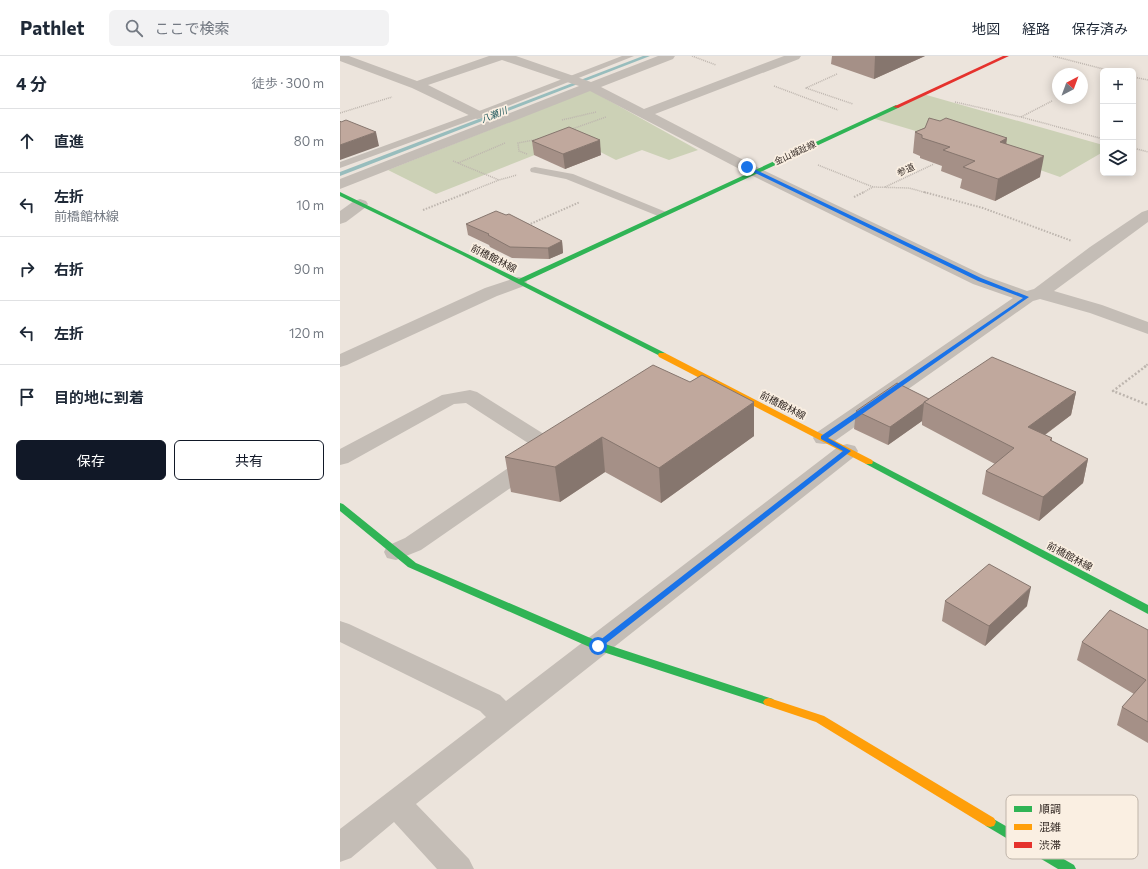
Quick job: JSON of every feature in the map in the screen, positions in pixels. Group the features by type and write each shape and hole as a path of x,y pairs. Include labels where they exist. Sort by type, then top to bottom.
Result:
{"main road":[{"name":"金山城趾線","path":"518,282 791,154 1007,56"},
{"name":"前橋館林線","path":"340,194 518,282 824,438 1148,610"},
{"path":"340,506 412,565 598,646 820,719 1006,831"},
{"path":"1052,859 1069,869"}],"street":[{"path":"420,86 502,56 570,78 590,86 755,171 979,280 1033,295 1096,309 1148,328"},
{"path":"340,184 669,56"},
{"path":"643,114 795,56"},
{"path":"340,57 420,86 477,115"},
{"path":"340,219 360,204"},
{"path":"824,438 1096,251 1146,219"},
{"path":"340,361 491,292 518,282"},
{"path":"340,458 448,399 470,396 539,441 537,459 413,544 396,552"},
{"path":"340,848 395,802 848,451"},
{"path":"340,631 490,703 504,718"},
{"path":"395,802 458,869"}],"lane":[{"path":"340,165 477,115 630,56"},
{"path":"535,170 569,176 662,214"}],"path":[{"path":"692,56 865,121"},
{"path":"1053,56 1100,68"},
{"path":"837,74 806,88 880,114"},
{"path":"1136,77 1148,80"},
{"path":"340,113 420,86"},
{"path":"923,94 1021,117 1100,139"},
{"path":"1021,117 1052,100"},
{"path":"560,121 599,112"},
{"path":"563,132 608,116"},
{"path":"535,170 522,167 528,154 519,151 518,144 542,138"},
{"path":"458,163 509,141"},
{"path":"1136,149 1148,152"},
{"path":"425,150 499,180"},
{"path":"791,154 873,187 909,188 983,208 1096,251"},
{"name":"参道","path":"885,187 934,164"},
{"path":"394,221 499,180 535,170"},
{"path":"523,228 605,191"},
{"path":"1148,364 1113,391 1148,405"}],"green space":[{"path":"590,90 698,150 669,160 642,150 616,160 575,139 436,194 388,170"},
{"path":"923,94 1100,144 1100,154 1060,177 1000,156 872,118"}],"building":[{"path":"929,118 940,121 946,118 1007,138 1000,142 1044,156 998,179 963,167 975,161 943,150 950,147 922,138 922,135 915,132 925,128"},
{"path":"346,120 376,132 340,145 340,121"},
{"path":"569,127 600,140 563,154 532,141"},
{"path":"496,211 506,215 509,214 562,241 548,248 510,247 488,235 489,234 466,224"},
{"path":"992,357 1076,392 1028,427 1052,438 1050,440 1088,459 1043,497 986,471 1014,448 924,402"},
{"path":"653,365 690,382 702,375 754,402 659,468 602,437 555,467 505,457"},
{"path":"897,383 929,399 890,427 856,411"},
{"path":"989,564 1031,587 989,626 945,601"},
{"path":"1110,610 1148,630 1148,722 1122,707 1146,680 1082,642"}],"waterway":[{"name":"八瀬川","path":"340,174 648,56"}],"traffic: fast":[{"path":"518,282 896,107"},
{"path":"340,194 464,254 662,355"},
{"path":"869,462 1148,610"},
{"path":"340,506 412,565 598,646 769,702"},
{"path":"990,822 1006,832"},
{"path":"1052,859 1069,869"}],"traffic: slow":[{"path":"662,355 869,462"},
{"path":"769,702 820,719 990,822"}],"traffic: jam":[{"path":"896,107 1007,56"}],"route":[{"path":"598,646 848,451 824,438 1027,297 979,280 747,167"}]}
